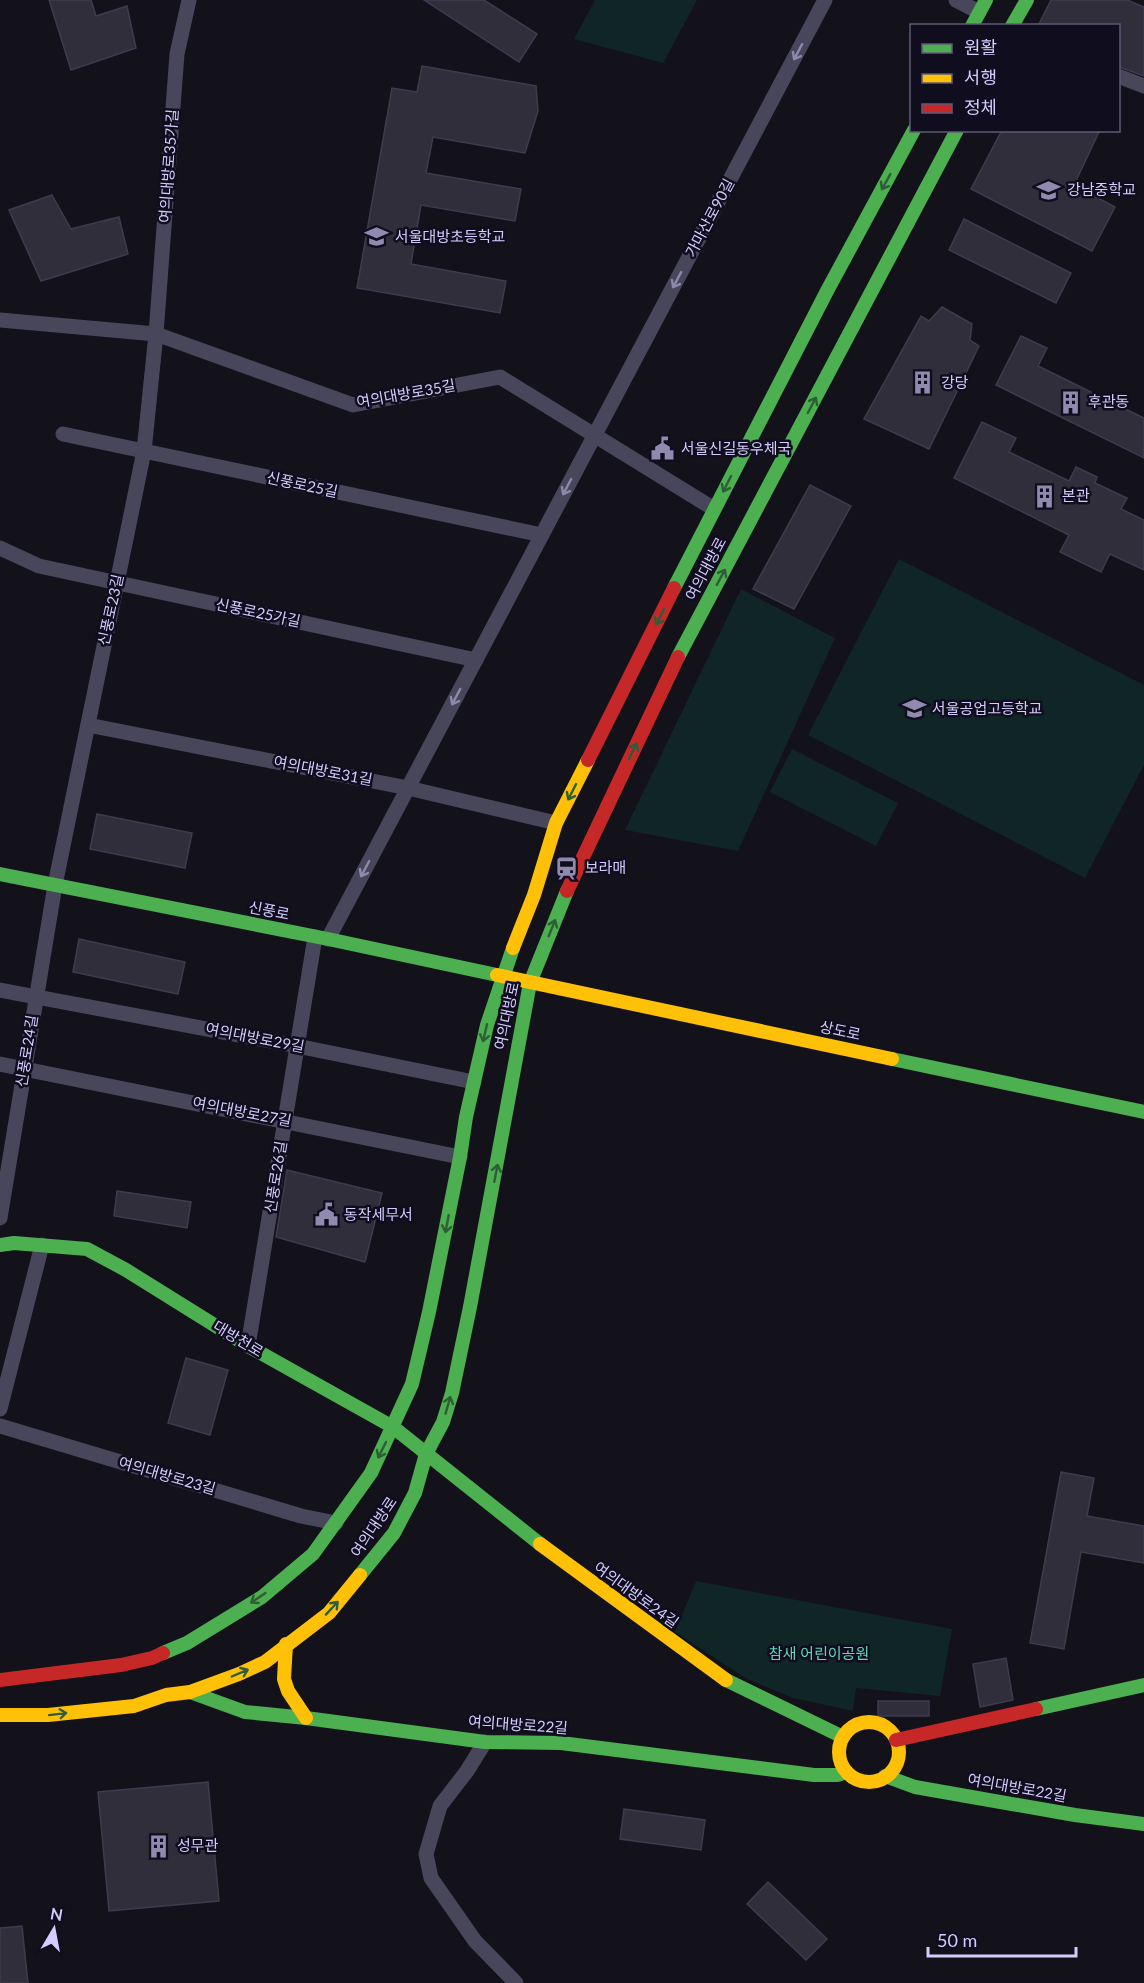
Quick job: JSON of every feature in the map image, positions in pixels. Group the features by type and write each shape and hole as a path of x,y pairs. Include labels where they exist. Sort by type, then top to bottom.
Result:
{"main road":[{"path":"1013,24 1026,0"},
{"name":"여의대방로","path":"0,1680 121,1665 152,1658 187,1643 262,1597 313,1554 371,1473 412,1384 487,1025 502,977 534,895 556,824 714,509 913,132"},
{"name":"여의대방로","path":"0,1715 48,1715 134,1706 166,1695 190,1692 265,1662 329,1613 394,1533 415,1494 426,1454 443,1422 452,1393 479,1263 530,983 586,848 676,661 956,132"},
{"name":"신풍로","path":"0,874 322,938 530,983"},
{"name":"상도로","path":"530,983 1144,1112"},
{"name":"대방천로","path":"0,1245 14,1243 87,1249 126,1270 248,1346 393,1427 426,1454"},
{"name":"여의대방로24길","path":"426,1454 554,1555 725,1680 843,1737"},
{"path":"286,1644 284,1679 288,1691 306,1718"},
{"path":"896,1740 1144,1685"},
{"name":"여의대방로22길","path":"190,1692 245,1712 485,1742 561,1743 814,1775 846,1772"},
{"path":"873,1722 889,1730 896,1740 898,1754 896,1763 885,1776 868,1781 859,1780 846,1772 840,1760 838,1752 843,1737 850,1728 859,1723 873,1722"},
{"name":"여의대방로22길","path":"885,1776 915,1787 1076,1815 1144,1824"}],"street":[{"name":"여의대방로35가길","path":"156,334 177,54 189,0"},
{"name":"가마산로90길","path":"595,436 825,0"},
{"path":"956,0 979,13"},
{"path":"1120,76 1144,86"},
{"name":"여의대방로35길","path":"0,320 156,334 353,405 500,377 714,509"},
{"name":"신풍로23길","path":"55,885 144,451 156,334"},
{"name":"신풍로25길","path":"63,434 542,535"},
{"path":"322,938 408,788 595,436"},
{"name":"신풍로25가길","path":"0,548 39,566 476,660"},
{"name":"여의대방로31길","path":"88,725 408,788 556,824"},
{"name":"신풍로24길","path":"0,1218 55,885"},
{"name":"신풍로26길","path":"248,1346 297,1046 322,938"},
{"name":"여의대방로29길","path":"0,990 474,1082"},
{"path":"0,1064 24,1069"},
{"name":"여의대방로27길","path":"24,1069 460,1157"},
{"path":"0,1409 42,1245"},
{"name":"여의대방로23길","path":"0,1426 301,1516 336,1523"},
{"path":"485,1742 467,1771 440,1806 426,1854 431,1878 475,1941 516,1983"}],"green space":[{"path":"595,0 697,0 663,63 574,39"},
{"path":"899,559 1144,685 1144,765 1085,878 808,735"},
{"path":"741,589 835,638 738,851 625,830"},
{"path":"792,749 898,803 876,846 770,792"},
{"name":"참새 어린이공원","path":"696,1581 952,1629 940,1696 856,1688 853,1711 793,1698 747,1679 675,1632"}],"building":[{"path":"49,0 91,0 96,16 127,6 136,48 71,70"},
{"path":"424,0 484,0 537,34 519,62"},
{"path":"1051,0 1127,0 1144,7 1144,76 1120,67 1120,24 1039,24"},
{"path":"422,66 536,86 538,111 525,153 433,137 426,173 521,189 515,221 421,205 411,264 506,281 500,313 357,288 392,88 417,92"},
{"path":"1001,132 1099,132 1074,185 1115,207 1092,251 971,189"},
{"path":"52,195 71,229 119,217 128,254 41,281 9,210"},
{"path":"964,219 1071,273 1056,303 949,250"},
{"name":"강당","path":"942,307 972,324 970,340 979,346 929,449 864,419 921,316 929,321"},
{"name":"후관동","path":"1021,336 1047,348 1038,366 1144,418 1144,458 996,385"},
{"name":"본관","path":"982,422 1016,438 1009,452 1069,481 1076,467 1097,477 1095,483 1127,498 1121,509 1144,520 1144,570 1110,554 1101,572 1060,552 1069,535 954,478"},
{"path":"810,485 851,506 794,609 753,589"},
{"path":"97,814 192,833 185,868 90,849"},
{"path":"79,939 185,962 178,994 73,972"},
{"name":"동작세무서","path":"287,1170 382,1193 365,1262 276,1237"},
{"path":"117,1191 191,1202 187,1228 114,1216"},
{"path":"186,1358 228,1370 210,1435 168,1423"},
{"path":"1061,1472 1094,1478 1087,1516 1144,1526 1144,1563 1081,1552 1064,1649 1030,1643"},
{"path":"1006,1658 1013,1700 980,1707 973,1664"},
{"path":"878,1701 929,1701 929,1716 878,1716"},
{"name":"성무관","path":"208,1782 219,1901 109,1911 98,1792"},
{"path":"624,1809 705,1820 701,1850 620,1839"},
{"path":"768,1882 827,1939 806,1960 747,1904"},
{"path":"22,1926 28,1983 0,1983 0,1928"}],"traffic: fast":[{"path":"973,24 986,0"},
{"path":"1013,24 1027,0"},
{"path":"674,588 827,291 913,132"},
{"path":"678,657 956,132"},
{"path":"0,874 497,975"},
{"path":"360,1575 394,1533 415,1493 426,1454 443,1422 452,1393 530,983 567,891"},
{"path":"163,1653 187,1643 262,1597 313,1554 371,1473 412,1384 429,1312 466,1117 487,1025 513,948"},
{"path":"892,1059 1144,1112"},
{"path":"0,1245 14,1243 87,1249 126,1270 248,1346 393,1427 540,1544"},
{"path":"726,1680 843,1737"},
{"path":"1036,1709 1144,1685"},
{"path":"190,1692 245,1712 485,1742 561,1743 814,1775 838,1775 846,1772"},
{"path":"885,1776 915,1787 1075,1815 1144,1824"}],"traffic: slow":[{"path":"513,948 534,895 556,823 588,760"},
{"path":"497,975 892,1059"},
{"path":"540,1544 726,1680"},
{"path":"0,1715 48,1715 134,1706 166,1695 190,1692 239,1674 265,1662 329,1613 360,1575"},
{"path":"286,1644 284,1679 288,1691 306,1718"},
{"path":"869,1722 890,1731 899,1752 890,1773 869,1782 848,1773 839,1752 848,1731 869,1722"}],"traffic: jam":[{"path":"588,760 674,588"},
{"path":"567,891 678,657"},
{"path":"0,1680 121,1665 163,1653"},
{"path":"896,1740 1036,1709"}],"place":[{"name":"강남중학교","path":"1049,190"},
{"name":"서울대방초등학교","path":"377,237"},
{"name":"강당","path":"923,383"},
{"name":"후관동","path":"1070,402"},
{"name":"서울신길동우체국","path":"663,449"},
{"name":"본관","path":"1044,496"},
{"name":"서울공업고등학교","path":"914,709"},
{"name":"보라매","path":"567,868"},
{"name":"동작세무서","path":"326,1215"},
{"name":"성무관","path":"159,1846"}]}
